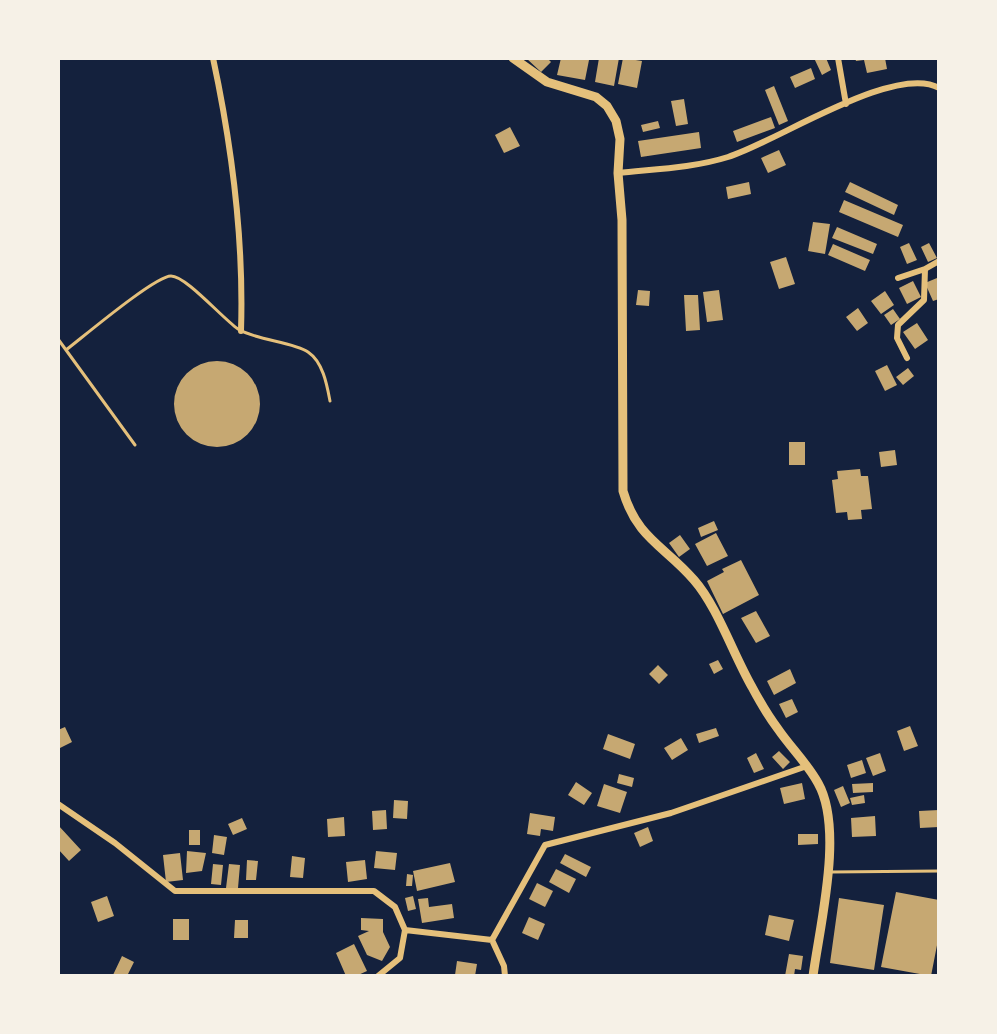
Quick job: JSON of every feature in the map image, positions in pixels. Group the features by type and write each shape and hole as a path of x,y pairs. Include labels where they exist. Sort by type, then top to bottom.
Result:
{"main road":[{"path":"513,58 547,82 596,97 607,106 616,121 620,139 618,173 622,233 623,491 628,508 656,547 694,579 763,707 819,785 830,816 831,843 813,976"}],"street":[{"path":"213,58 230,156 243,272 241,331"},
{"path":"838,58 846,104"},
{"path":"618,173 727,157 892,85 923,84 939,88"},
{"path":"898,278 939,261"},
{"path":"907,358 897,338 898,325 924,300 925,269"},
{"path":"492,940 545,845 671,813 807,766"},
{"path":"58,804 115,843 175,891 374,891 395,907 405,930 400,958 378,976"},
{"path":"405,930 492,940"},
{"path":"492,940 504,966 505,976"}],"lane":[{"path":"66,350 149,287 167,276 175,276 189,284 213,310 241,331 309,352 326,378 330,401"},
{"path":"58,339 135,445"},
{"path":"827,872 939,871"}],"building":[{"path":"526,58 547,58 551,62 541,72"},
{"path":"561,58 589,60 585,80 557,75"},
{"path":"599,58 619,58 614,86 595,82"},
{"path":"623,58 642,61 637,88 618,84"},
{"path":"814,58 826,58 831,70 822,75"},
{"path":"855,58 885,58 887,69 867,73 864,60 856,61"},
{"path":"811,68 815,79 795,88 790,77"},
{"path":"774,86 788,121 779,125 765,90"},
{"path":"684,99 688,124 676,126 671,101"},
{"path":"771,117 775,128 737,142 733,131"},
{"path":"658,121 660,128 643,132 641,125"},
{"path":"510,127 520,146 504,153 495,135"},
{"path":"699,132 701,148 641,157 638,141"},
{"path":"779,150 786,165 768,173 761,158"},
{"path":"749,182 751,194 728,199 726,187"},
{"path":"850,182 898,205 894,215 845,192"},
{"path":"844,200 903,225 898,237 839,212"},
{"path":"813,222 830,224 825,254 808,251"},
{"path":"837,227 877,244 873,254 832,238"},
{"path":"909,243 917,260 907,264 900,247"},
{"path":"929,243 937,258 928,262 921,247"},
{"path":"833,244 870,260 865,271 828,255"},
{"path":"786,257 795,284 779,289 770,262"},
{"path":"937,278 939,299 933,301 925,283"},
{"path":"913,281 921,297 907,304 899,288"},
{"path":"638,290 650,291 649,306 636,305"},
{"path":"719,290 723,320 707,322 703,292"},
{"path":"885,291 894,305 881,314 871,301"},
{"path":"684,295 698,295 700,330 686,331"},
{"path":"858,308 868,323 857,331 846,317"},
{"path":"893,309 900,319 891,325 884,315"},
{"path":"917,323 928,340 915,349 903,332"},
{"path":"209,361 225,361 248,373 257,387 260,404 257,421 248,435 225,447 209,447 193,440 181,428 174,412 174,396 181,380 193,368"},
{"path":"887,365 897,385 885,391 875,371"},
{"path":"908,368 914,376 903,385 896,377"},
{"path":"789,442 805,442 805,465 789,465"},
{"path":"895,450 897,465 881,467 879,452"},
{"path":"860,469 861,476 868,476 872,509 861,510 862,519 848,520 847,512 836,513 832,480 838,479 837,471"},
{"path":"714,521 718,530 701,537 698,528"},
{"path":"716,533 728,556 707,566 695,544"},
{"path":"680,535 690,549 679,557 669,543"},
{"path":"741,560 759,595 723,614 707,581"},
{"path":"756,611 770,636 756,643 741,618"},
{"path":"718,660 723,669 714,674 709,664"},
{"path":"658,665 668,675 659,684 649,674"},
{"path":"790,669 796,683 774,695 767,681"},
{"path":"792,699 798,712 786,718 779,704"},
{"path":"910,726 918,746 904,751 897,731"},
{"path":"65,727 72,742 58,749 58,730"},
{"path":"716,728 719,736 699,743 696,734"},
{"path":"608,734 635,744 630,759 603,749"},
{"path":"681,738 688,750 672,760 664,748"},
{"path":"779,751 790,762 783,769 772,757"},
{"path":"756,753 764,769 754,773 747,758"},
{"path":"880,753 886,771 873,776 866,758"},
{"path":"862,760 866,773 851,778 847,765"},
{"path":"619,774 634,778 632,787 617,783"},
{"path":"576,782 592,793 584,805 568,795"},
{"path":"802,783 805,799 784,804 780,788"},
{"path":"873,783 873,792 853,793 852,784"},
{"path":"604,784 627,792 620,813 597,806"},
{"path":"843,786 850,803 841,807 834,790"},
{"path":"864,795 865,803 852,805 850,798"},
{"path":"394,800 408,801 407,819 393,818"},
{"path":"386,810 387,829 373,830 372,811"},
{"path":"939,810 939,827 920,828 919,811"},
{"path":"530,813 555,817 553,831 541,829 540,836 527,834"},
{"path":"875,816 876,836 852,837 851,818"},
{"path":"344,817 345,836 328,837 327,819"},
{"path":"242,818 247,829 233,835 228,824"},
{"path":"58,825 81,850 69,861 58,849"},
{"path":"648,827 653,841 640,847 634,833"},
{"path":"189,830 200,830 200,845 189,845"},
{"path":"798,834 818,834 818,844 798,845"},
{"path":"214,835 227,837 224,855 212,853"},
{"path":"187,851 206,853 202,871 186,873"},
{"path":"376,851 397,853 395,870 374,868"},
{"path":"180,853 183,880 166,882 163,855"},
{"path":"565,854 591,867 586,877 560,863"},
{"path":"292,856 305,858 303,878 290,877"},
{"path":"247,860 258,861 256,880 246,880"},
{"path":"365,860 367,879 348,882 346,862"},
{"path":"450,863 455,882 417,891 413,871"},
{"path":"213,864 223,865 221,885 211,884"},
{"path":"229,864 240,865 238,888 226,888"},
{"path":"556,869 576,879 569,893 549,882"},
{"path":"407,874 413,875 412,886 406,886"},
{"path":"537,883 553,891 545,907 529,899"},
{"path":"896,892 939,900 939,935 931,976 881,967"},
{"path":"107,896 114,916 98,922 91,902"},
{"path":"413,896 416,909 408,911 405,898"},
{"path":"428,898 429,907 452,904 454,918 422,923 418,899"},
{"path":"839,898 884,905 874,970 830,963"},
{"path":"769,915 794,920 789,941 765,935"},
{"path":"529,917 545,924 538,940 522,933"},
{"path":"361,918 383,919 383,932 390,947 382,961 367,955 358,936 369,931 361,930"},
{"path":"173,919 189,919 189,940 173,940"},
{"path":"235,920 248,920 248,938 234,938"},
{"path":"354,944 367,971 346,976 336,953"},
{"path":"789,954 803,956 801,970 795,969 794,976 785,976"},
{"path":"122,956 134,962 127,976 115,976 113,975"},
{"path":"457,961 477,964 475,976 455,975"}]}
